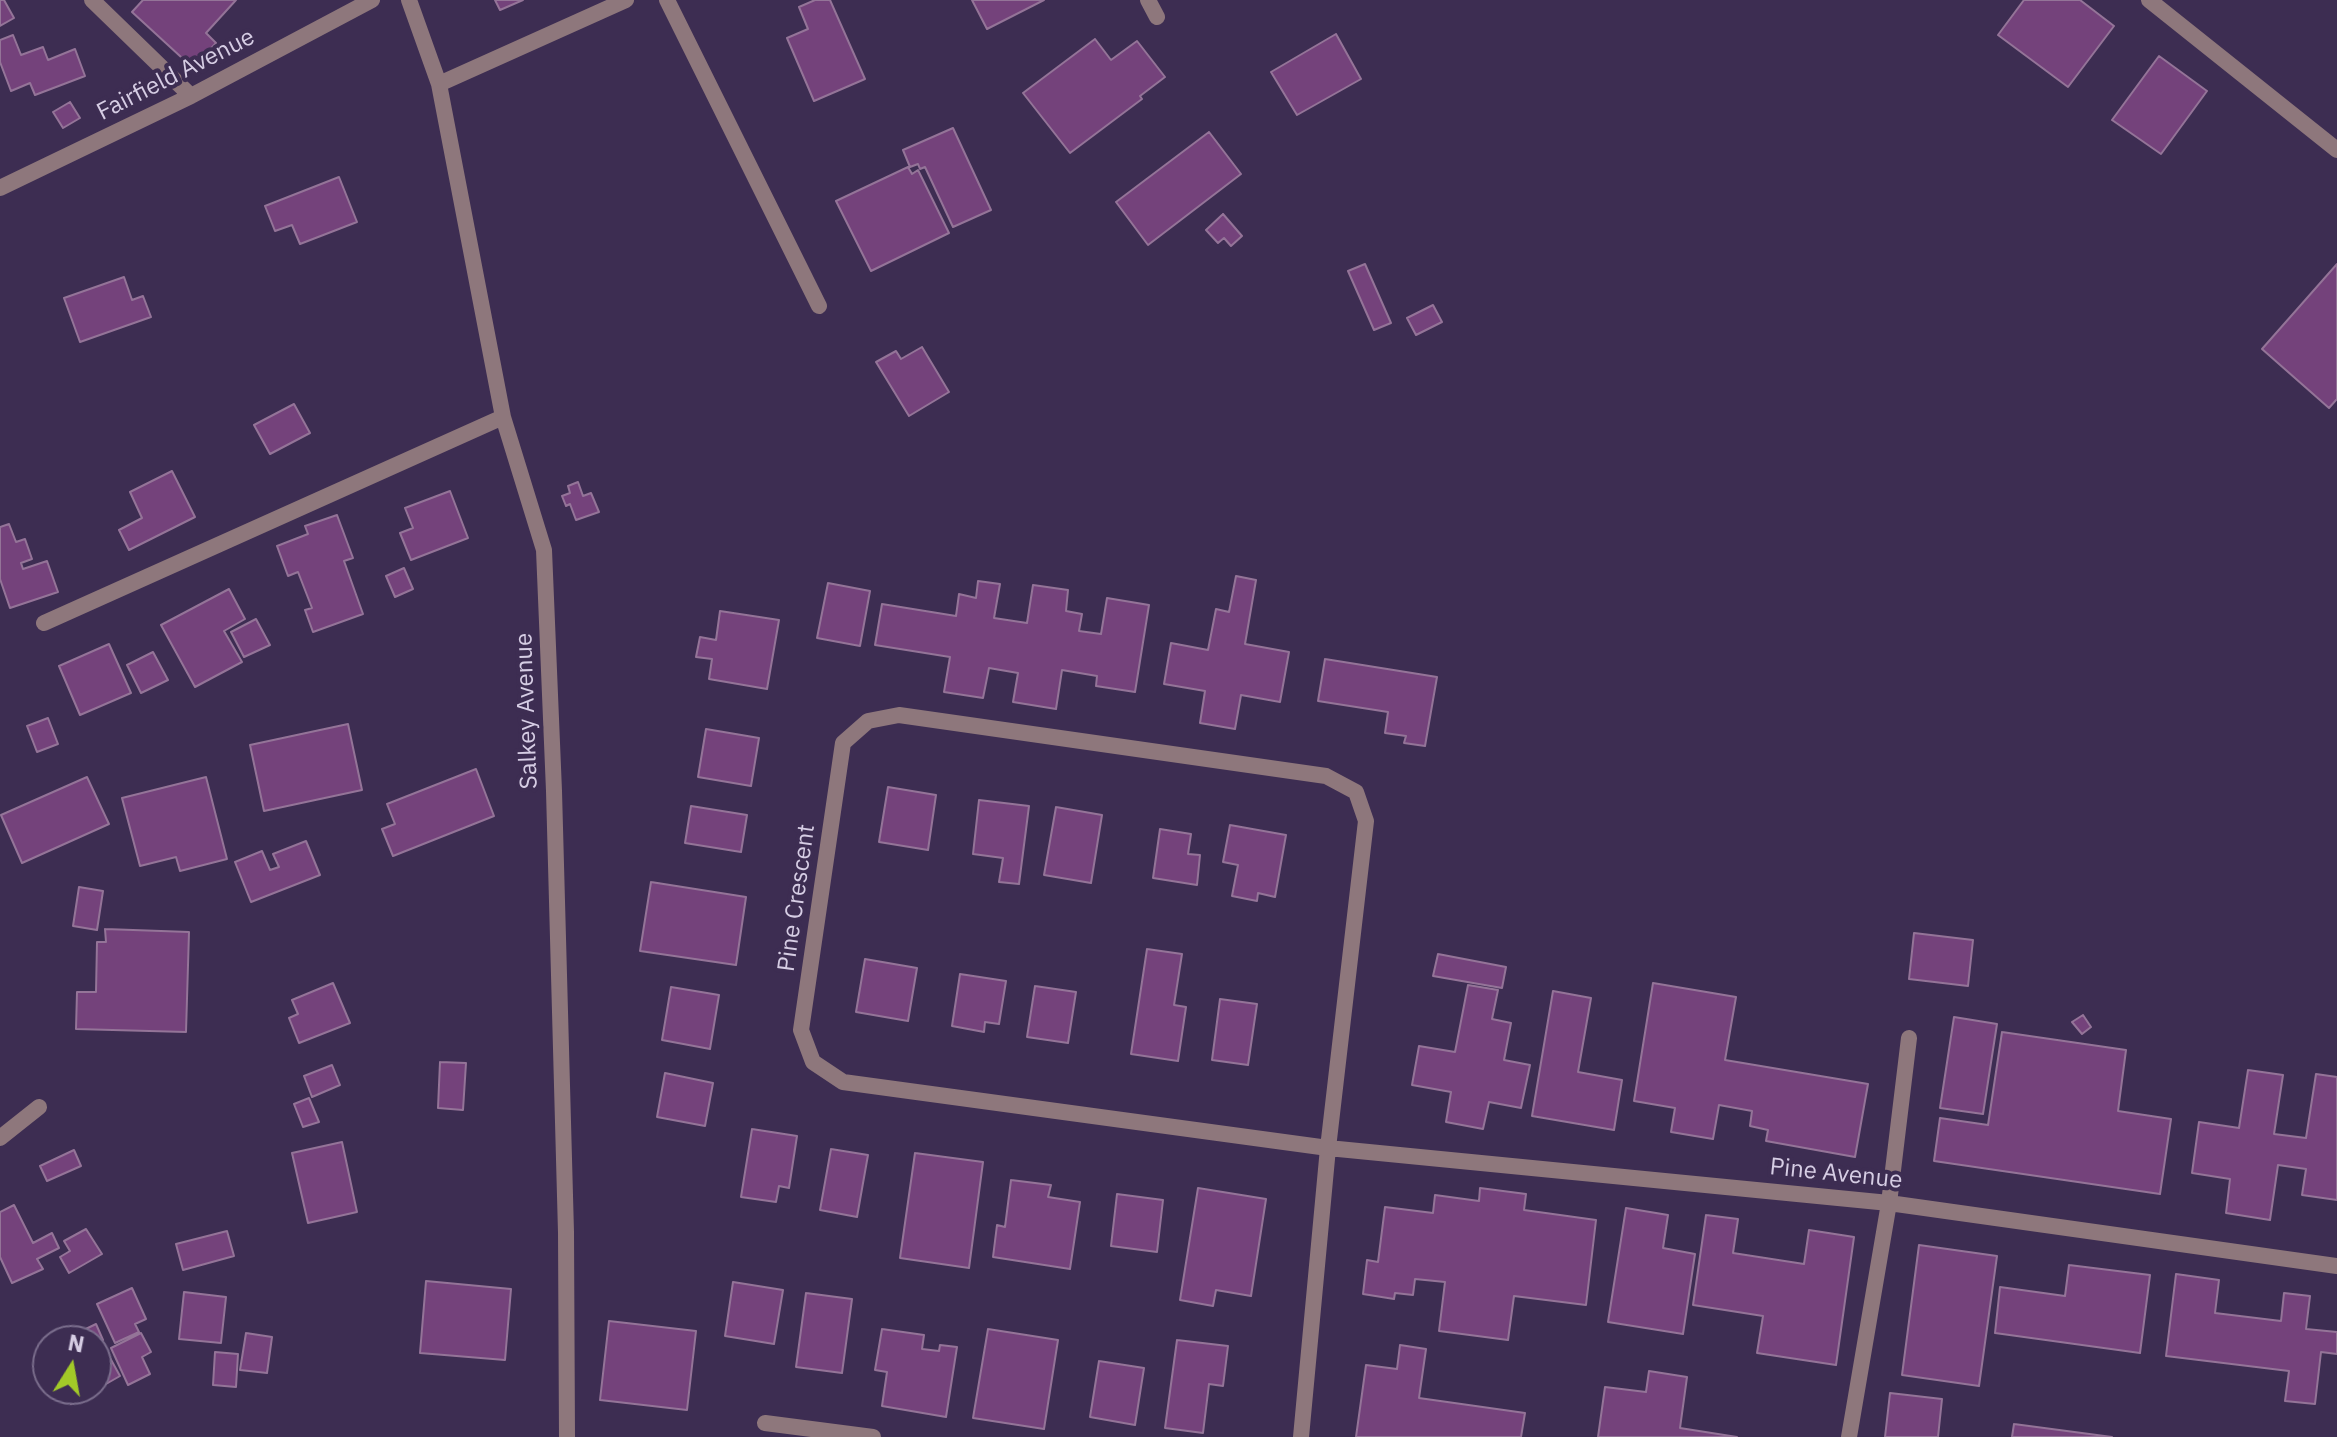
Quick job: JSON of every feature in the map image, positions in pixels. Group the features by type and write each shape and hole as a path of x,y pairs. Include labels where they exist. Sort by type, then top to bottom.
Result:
{"street":[{"path":"92,0 191,96"},
{"name":"Fairfield Avenue","path":"0,188 191,96 372,0"},
{"name":"Salkey Avenue","path":"409,0 439,84 503,417 544,550 566,1232 567,1437"},
{"path":"439,84 626,0"},
{"path":"667,0 819,306"},
{"path":"1148,0 1157,17"},
{"path":"2149,0 2337,150"},
{"path":"44,623 503,417"},
{"name":"Pine Crescent","path":"899,715 1310,773 1326,776 1356,792 1366,821 1328,1148 843,1082 813,1062 801,1030 843,743 868,721 899,715"},
{"path":"1849,1437 1889,1203 1909,1038"},
{"path":"0,1138 39,1107"},
{"path":"1301,1437 1328,1148"},
{"name":"Pine Avenue","path":"1328,1148 1889,1203 2337,1266"},
{"path":"765,1423 873,1437"}],"building":[{"path":"0,0 4,0 14,18 0,26"},
{"path":"143,0 236,0 206,33 216,43 193,68 132,12"},
{"path":"495,0 523,0 500,10"},
{"path":"815,0 830,0 865,79 814,101 787,38 808,29 799,7"},
{"path":"972,0 1044,0 987,29"},
{"path":"2024,0 2080,0 2114,26 2068,87 1998,35"},
{"path":"1336,34 1361,79 1297,115 1271,72"},
{"path":"13,35 21,55 43,47 48,60 75,49 85,76 35,95 30,83 11,91 0,62 0,40"},
{"path":"1095,39 1111,60 1137,41 1165,77 1140,96 1142,99 1070,153 1023,93"},
{"path":"2159,56 2207,91 2161,154 2112,120"},
{"path":"70,102 80,118 63,128 53,112"},
{"path":"953,128 991,210 953,227 925,167 920,169 918,164 910,167 903,150"},
{"path":"1209,132 1241,174 1148,245 1116,202"},
{"path":"908,167 912,174 918,170 949,233 871,271 836,201"},
{"path":"339,177 357,222 300,244 292,225 275,231 265,206"},
{"path":"1223,214 1242,236 1231,246 1224,238 1218,243 1206,230"},
{"path":"1365,264 1391,323 1374,330 1348,271"},
{"path":"2337,264 2337,399 2329,408 2262,349"},
{"path":"124,277 132,300 143,296 151,317 80,342 64,298"},
{"path":"1433,305 1442,322 1416,335 1407,318"},
{"path":"922,347 949,392 909,416 876,362 896,351 901,359"},
{"path":"294,404 310,433 270,454 254,425"},
{"path":"172,471 195,517 129,550 119,530 142,518 130,492"},
{"path":"578,482 583,496 591,493 599,512 576,520 570,504 566,506 562,496 570,493 568,486"},
{"path":"450,491 468,538 411,560 400,533 413,528 405,508"},
{"path":"337,515 353,558 344,561 363,614 313,632 305,610 312,608 298,572 288,576 277,546 308,534 305,526"},
{"path":"9,524 16,542 25,539 32,559 21,563 23,569 47,561 58,592 10,608 0,579 0,527"},
{"path":"404,568 413,589 395,597 386,576"},
{"path":"1236,576 1256,580 1245,644 1289,652 1280,702 1241,695 1235,729 1200,723 1205,691 1164,684 1171,643 1208,650 1216,609 1229,612"},
{"path":"978,581 1000,584 994,618 1027,623 1033,585 1068,590 1066,611 1082,614 1079,631 1101,634 1107,598 1149,605 1135,692 1096,686 1097,676 1062,670 1056,709 1013,702 1018,673 989,668 983,698 944,692 950,657 875,645 882,604 956,616 959,594 976,598"},
{"path":"828,583 870,591 860,646 817,638"},
{"path":"229,589 245,619 224,631 242,662 195,687 161,625"},
{"path":"720,611 779,620 767,689 709,679 712,659 696,657 700,637 716,640"},
{"path":"256,619 270,645 244,657 231,632"},
{"path":"109,644 131,693 80,715 59,666"},
{"path":"153,652 168,680 141,693 127,665"},
{"path":"1325,659 1437,677 1425,746 1404,743 1406,736 1385,733 1388,712 1318,701"},
{"path":"48,718 58,744 37,752 27,726"},
{"path":"348,724 362,790 264,811 250,745"},
{"path":"706,729 759,738 751,786 698,777"},
{"path":"476,769 494,816 393,856 382,829 395,824 387,804"},
{"path":"87,777 109,824 22,863 1,815"},
{"path":"206,777 227,859 180,871 176,857 140,866 122,798"},
{"path":"888,787 936,795 928,850 879,842"},
{"path":"979,800 1029,806 1019,884 999,882 1003,858 973,854"},
{"path":"691,806 747,815 741,852 685,843"},
{"path":"1056,807 1102,815 1091,883 1044,875"},
{"path":"1230,825 1286,835 1275,897 1258,893 1257,901 1232,896 1238,865 1223,862"},
{"path":"1160,829 1191,834 1188,854 1200,855 1197,885 1153,878"},
{"path":"306,841 320,875 251,902 235,862 262,851 270,870 279,867 273,854"},
{"path":"651,882 746,897 736,965 640,951"},
{"path":"79,887 103,891 97,930 73,926"},
{"path":"105,929 189,932 186,1032 76,1029 77,992 96,992 97,942 106,942"},
{"path":"1914,933 1973,940 1968,986 1909,979"},
{"path":"1147,949 1182,954 1174,1005 1186,1007 1178,1061 1131,1054"},
{"path":"1438,954 1506,967 1502,988 1433,976"},
{"path":"865,959 917,968 908,1021 856,1012"},
{"path":"960,974 1006,981 999,1024 985,1022 984,1032 952,1026"},
{"path":"333,983 350,1023 299,1043 289,1018 298,1014 292,1000"},
{"path":"1653,983 1736,997 1725,1060 1868,1084 1855,1157 1766,1141 1768,1130 1750,1126 1752,1111 1719,1105 1713,1139 1671,1132 1675,1108 1634,1101"},
{"path":"1468,985 1498,990 1492,1019 1511,1023 1504,1060 1530,1065 1521,1108 1489,1102 1483,1129 1446,1122 1451,1092 1412,1085 1419,1046 1455,1052"},
{"path":"1035,986 1076,992 1068,1043 1027,1037"},
{"path":"671,987 719,995 710,1049 662,1040"},
{"path":"1553,991 1591,998 1578,1072 1622,1080 1614,1130 1532,1116"},
{"path":"1220,999 1257,1004 1248,1065 1212,1060"},
{"path":"2083,1015 2091,1027 2082,1034 2072,1022"},
{"path":"1954,1017 1997,1024 1983,1114 1940,1108"},
{"path":"2002,1032 2126,1050 2118,1111 2171,1119 2160,1194 1934,1161 1940,1118 1988,1125"},
{"path":"440,1062 466,1063 463,1110 438,1108"},
{"path":"332,1065 340,1085 312,1097 304,1076"},
{"path":"2248,1070 2283,1075 2274,1134 2306,1138 2316,1074 2337,1077 2337,1200 2302,1195 2306,1169 2278,1165 2270,1220 2226,1213 2230,1179 2192,1173 2199,1122 2239,1128"},
{"path":"665,1073 713,1083 705,1126 657,1117"},
{"path":"309,1098 319,1122 303,1127 294,1104"},
{"path":"752,1129 797,1136 789,1188 779,1186 776,1202 741,1197"},
{"path":"342,1142 357,1212 308,1223 292,1153"},
{"path":"831,1149 868,1155 857,1217 820,1210"},
{"path":"74,1150 81,1166 47,1181 40,1166"},
{"path":"915,1153 983,1162 969,1268 900,1258"},
{"path":"1011,1180 1051,1185 1048,1197 1080,1202 1070,1269 993,1257 997,1225 1005,1227"},
{"path":"1198,1188 1266,1199 1251,1296 1216,1290 1213,1306 1180,1300"},
{"path":"1480,1188 1526,1194 1524,1210 1596,1220 1586,1305 1514,1296 1508,1340 1439,1331 1445,1282 1415,1279 1413,1295 1395,1293 1394,1299 1363,1294 1367,1260 1378,1262 1385,1207 1433,1213 1435,1195 1479,1201"},
{"path":"1117,1194 1163,1200 1157,1252 1111,1246"},
{"path":"14,1205 33,1243 52,1233 59,1248 37,1259 43,1269 12,1283 0,1257 0,1212"},
{"path":"1626,1208 1668,1215 1663,1248 1695,1254 1683,1334 1608,1322"},
{"path":"1706,1215 1738,1219 1733,1253 1804,1264 1809,1230 1854,1237 1836,1365 1757,1353 1763,1316 1693,1305"},
{"path":"86,1229 102,1254 69,1273 60,1257 70,1251 64,1241"},
{"path":"227,1231 234,1256 183,1270 176,1244"},
{"path":"1919,1245 1997,1256 1979,1386 1902,1375"},
{"path":"2069,1265 2150,1275 2140,1353 1995,1333 2000,1287 2065,1296"},
{"path":"2176,1274 2219,1280 2215,1313 2281,1321 2284,1293 2310,1296 2306,1329 2337,1332 2337,1354 2321,1352 2315,1404 2285,1401 2289,1371 2166,1356"},
{"path":"426,1281 511,1289 505,1360 420,1353"},
{"path":"733,1282 783,1290 774,1344 725,1336"},
{"path":"132,1288 146,1319 135,1324 139,1332 115,1343 112,1325 107,1325 97,1304"},
{"path":"184,1292 226,1297 221,1343 179,1339"},
{"path":"806,1293 852,1299 842,1373 796,1367"},
{"path":"609,1321 696,1331 687,1410 600,1400"},
{"path":"882,1329 924,1335 922,1349 939,1351 940,1345 957,1347 946,1417 882,1406 887,1372 875,1370"},
{"path":"988,1329 1058,1340 1044,1429 973,1418"},
{"path":"141,1333 151,1352 142,1357 150,1374 128,1385 112,1348"},
{"path":"246,1333 272,1337 267,1373 240,1370"},
{"path":"1177,1340 1228,1346 1223,1386 1209,1384 1203,1433 1165,1428"},
{"path":"1400,1345 1426,1349 1419,1398 1525,1413 1521,1437 1356,1437 1366,1365 1397,1369"},
{"path":"215,1352 238,1354 236,1387 213,1385"},
{"path":"112,1361 120,1376 112,1381"},
{"path":"1099,1361 1144,1368 1135,1425 1090,1417"},
{"path":"1649,1371 1687,1377 1680,1428 1737,1437 1598,1437 1605,1387 1646,1392"},
{"path":"1890,1393 1942,1399 1938,1437 1885,1437"},
{"path":"2014,1424 2112,1437 2012,1437"}]}
